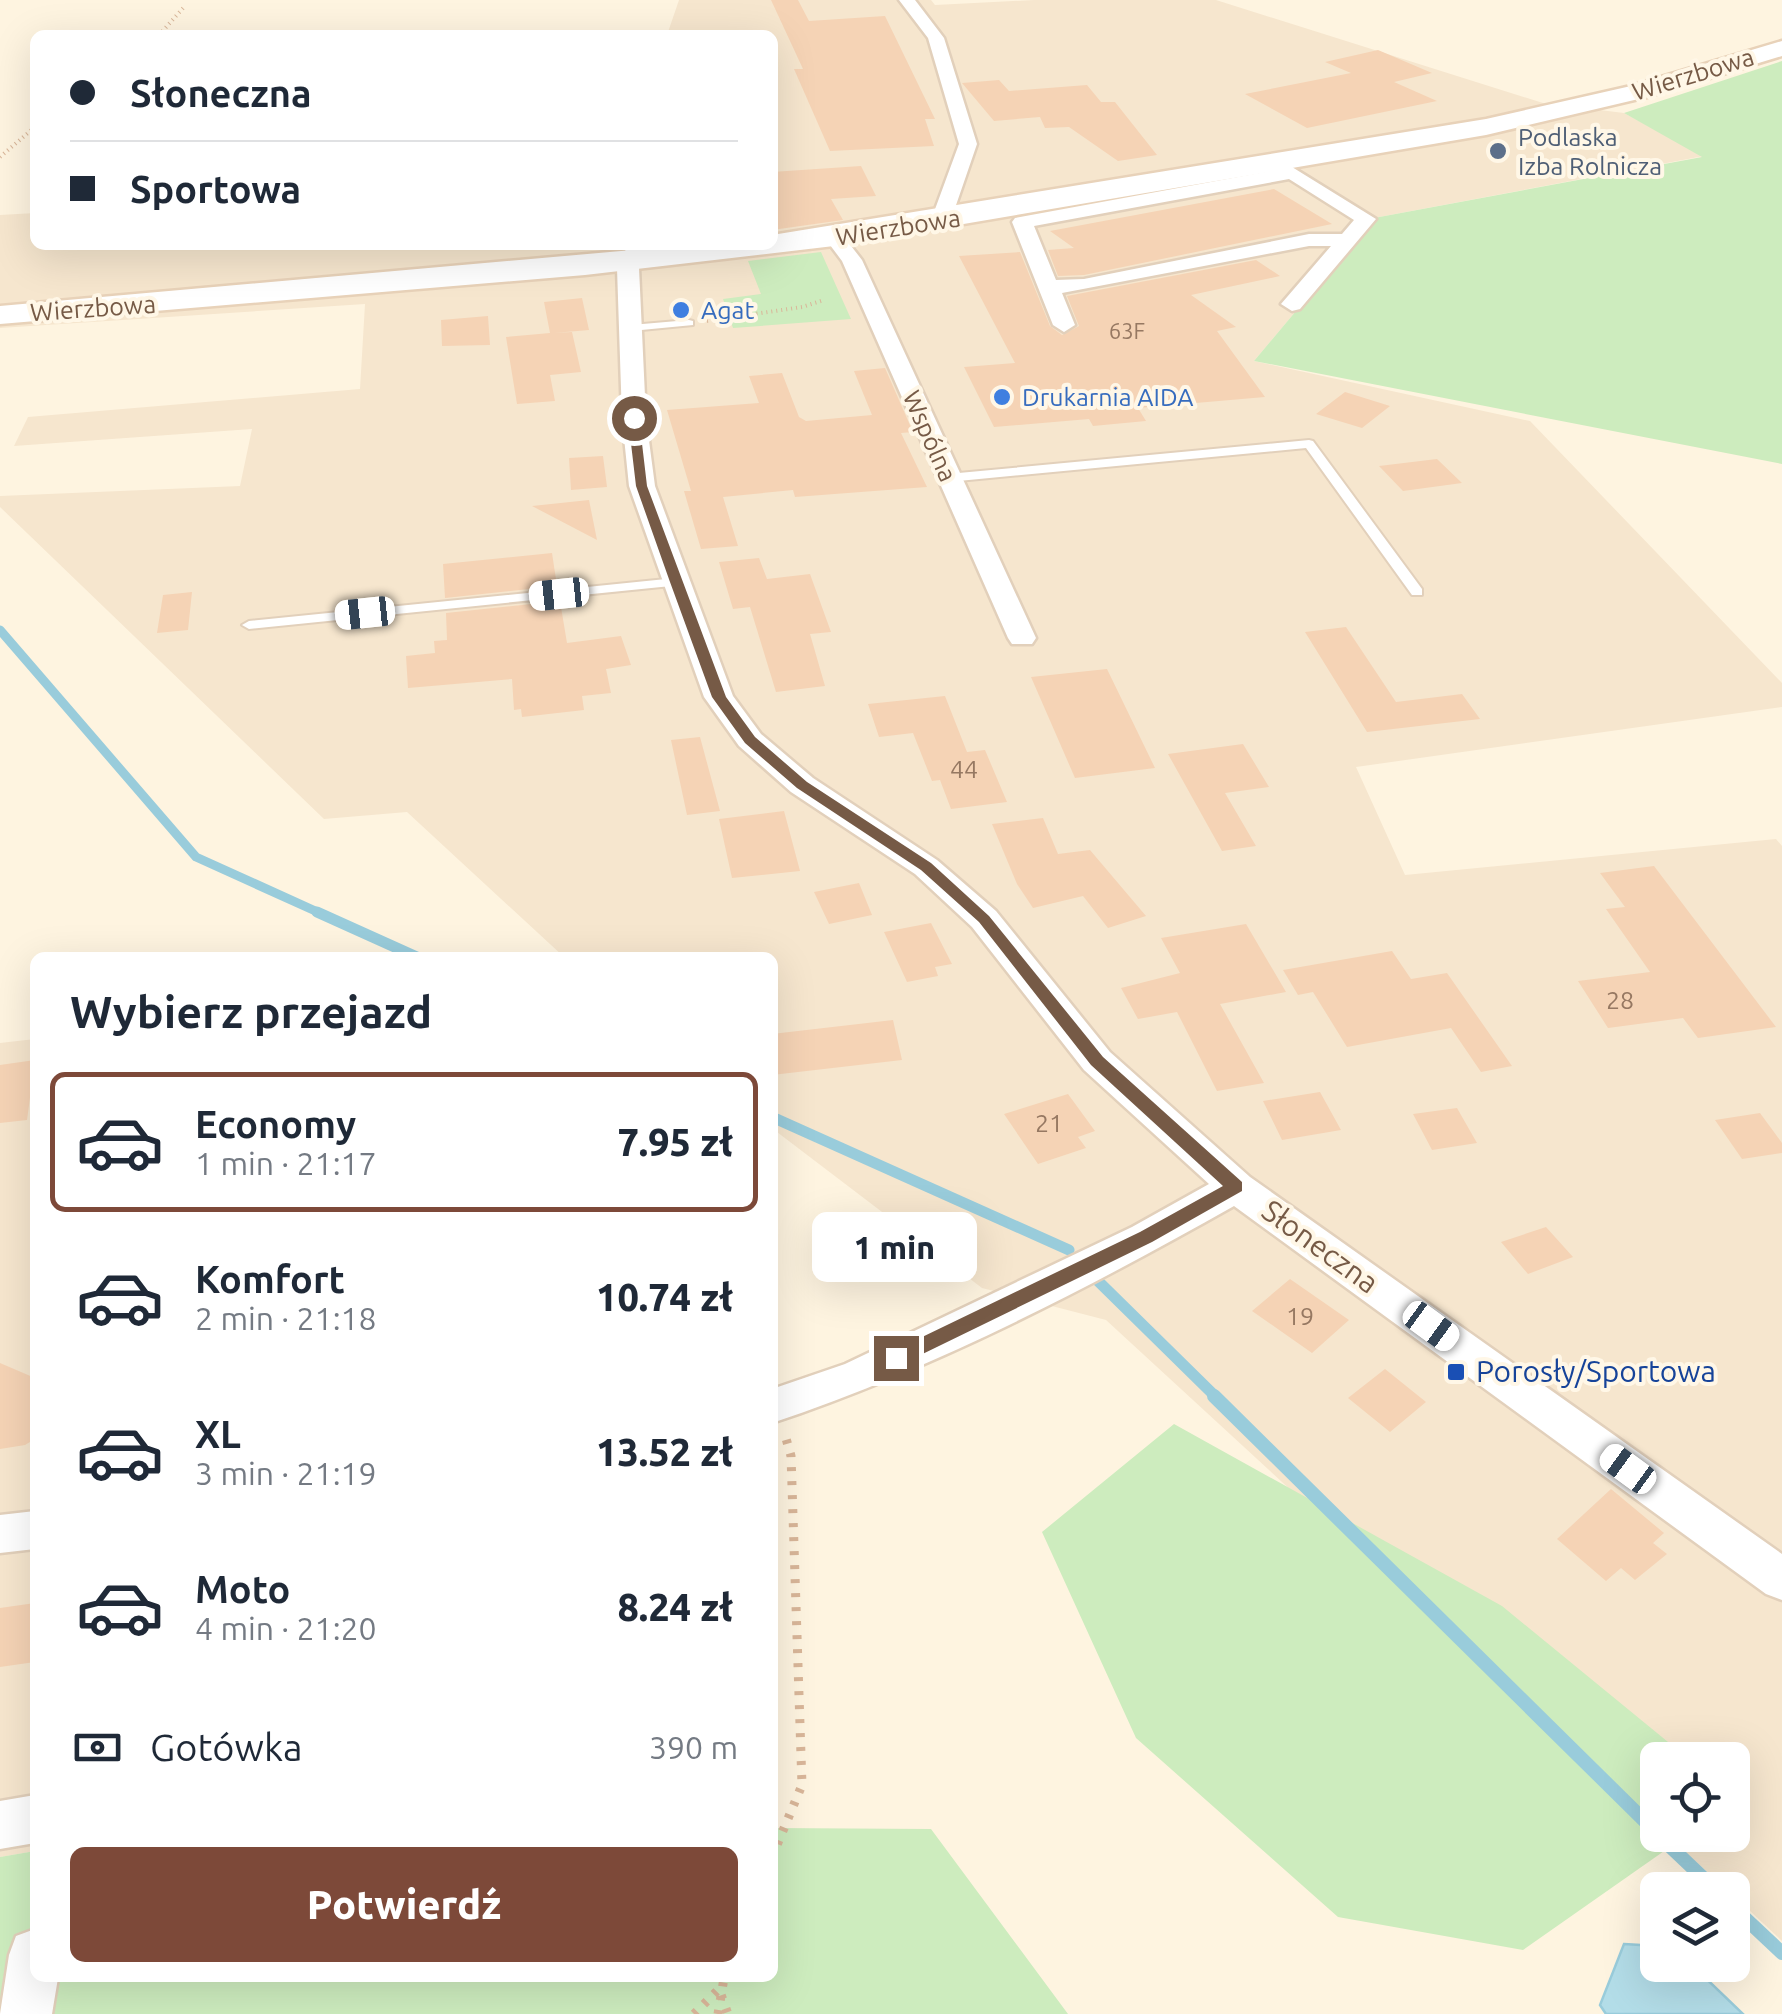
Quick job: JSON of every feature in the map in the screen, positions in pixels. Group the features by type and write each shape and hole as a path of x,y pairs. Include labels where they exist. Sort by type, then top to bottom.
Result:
{"street":[{"path":"907,0 936,38 968,144 946,200 944,212 952,220"},
{"name":"Wierzbowa","path":"778,241 1014,216 1284,168 1588,104 1782,48"},
{"path":"1284,168 1366,220 1292,304"},
{"path":"1014,216 1050,287 1064,325"},
{"name":"Wspólna","path":"834,237 852,260 1022,638"},
{"path":"1050,287 1084,286 1309,240 1348,240"},
{"name":"Wierzbowa","path":"0,315 671,250"},
{"name":"Słoneczna","path":"633,253 628,268 634,418 642,486 719,697 750,740 802,785 926,866 984,919 1097,1061 1236,1187 1782,1580"},
{"path":"778,1404 878,1367 1146,1237 1236,1187"},
{"path":"0,1534 30,1531"},
{"path":"0,1824 30,1820"},
{"path":"25,2014 30,1982"}],"lane":[{"path":"631,328 689,323"},
{"path":"948,478 1309,444 1417,592"},
{"path":"248,624 676,582"}],"path":[{"path":"163,30 185,6"},
{"path":"0,156 30,131"},
{"path":"689,323 802,307 824,300"},
{"path":"778,1415 791,1456 802,1784 778,1842"},
{"path":"694,2014 722,1982"},
{"path":"718,2014 719,1989"},
{"path":"719,1989 728,2014"}],"shaded area":[{"path":"679,0 931,0 935,5 1034,0 1216,0 1543,103 1624,113 1704,156 1374,218 1254,361 1530,421 1782,683 1782,707 1356,767 1405,875 1776,839 1782,846 1782,1941 1750,1911 1750,1872 1707,1872 1686,1852 1750,1852 1750,1742 1640,1742 1640,1811 1106,1320 982,1288 778,1133 778,952 559,952 407,812 324,819 0,507 0,496 240,486 252,429 14,446 28,417 360,389 365,304 0,328 0,215 30,213 30,250 778,250 778,30 669,30"},
{"path":"30,1040 30,1852 0,1857 0,1043"}],"green space":[{"path":"1782,61 1782,464 1254,361 1374,218 1702,157 1624,113"},
{"path":"821,252 851,319 733,328 723,299 761,294 748,261"},
{"path":"1174,1424 1502,1606 1668,1742 1640,1742 1640,1852 1663,1852 1523,1950 1338,1917 1136,1738 1042,1532"},
{"path":"778,1828 931,1829 1068,2014 0,2014 0,1857 30,1852 30,1982 778,1982"}],"water":[{"path":"1624,1944 1640,1945 1640,1982 1710,1982 1743,2014 1606,2014 1600,2005"}],"building":[{"path":"771,0 798,0 809,21 885,16 935,119 925,119 934,146 830,151 794,69 803,69"},
{"path":"1378,50 1432,73 1394,82 1437,101 1307,128 1245,94 1351,73 1325,62"},
{"path":"999,80 1009,91 1087,85 1101,102 1115,102 1157,155 1118,161 1069,127 1045,128 1040,117 994,121 962,83"},
{"path":"861,166 876,196 831,199 843,220 778,229 778,172"},
{"path":"1274,189 1332,224 1084,275 1058,276 1048,250 1074,248 1050,231"},
{"path":"1020,252 1050,326 1062,335 1079,326 1067,296 1256,260 1280,276 1191,295 1236,327 1217,331 1265,397 1138,408 1146,421 1093,426 1089,419 994,427 964,367 1015,363 959,256"},
{"path":"582,298 589,330 554,333 572,332 581,372 550,375 555,401 517,404 506,337 550,333 544,302"},
{"path":"488,316 490,345 442,346 441,320"},
{"path":"885,368 913,432 901,433 927,487 795,497 793,490 723,497 738,546 701,549 684,491 691,491 667,410 759,403 749,376 782,373 799,417 806,421 872,415 854,371"},
{"path":"1345,392 1390,406 1362,428 1316,414"},
{"path":"603,456 607,487 571,490 569,458"},
{"path":"1437,459 1462,483 1403,491 1379,466"},
{"path":"589,500 597,540 532,506"},
{"path":"552,553 557,586 445,598 443,564"},
{"path":"759,558 767,579 810,574 831,632 810,634 825,686 776,692 750,607 733,609 719,562"},
{"path":"192,592 188,630 157,633 163,595"},
{"path":"560,601 567,643 621,636 631,665 606,669 611,693 582,696 584,710 522,717 521,709 514,710 512,679 408,688 406,656 435,653 434,641 447,640 446,613"},
{"path":"1346,627 1396,702 1462,694 1480,719 1367,732 1305,632"},
{"path":"1107,669 1155,768 1075,778 1031,677"},
{"path":"945,696 967,752 985,750 1007,802 951,809 940,780 932,781 913,733 879,737 868,704"},
{"path":"700,737 720,811 687,815 671,740"},
{"path":"1243,744 1269,787 1225,793 1256,846 1222,851 1168,754"},
{"path":"784,811 800,871 732,878 719,819"},
{"path":"1043,818 1058,854 1090,850 1146,916 1108,928 1083,896 1033,908 1017,884 992,824"},
{"path":"1654,866 1776,1027 1698,1038 1683,1018 1608,1028 1578,981 1650,972 1606,909 1625,907 1600,873"},
{"path":"859,883 872,915 829,924 814,892"},
{"path":"931,923 952,964 935,967 938,976 907,982 884,932"},
{"path":"1246,924 1286,992 1220,1004 1264,1083 1217,1091 1177,1012 1138,1019 1121,988 1180,973 1161,938"},
{"path":"1392,951 1411,979 1447,973 1512,1066 1481,1072 1451,1028 1347,1047 1313,992 1298,995 1283,970"},
{"path":"893,1020 902,1060 778,1074 778,1033"},
{"path":"30,1061 27,1120 0,1123 0,1065"},
{"path":"1320,1092 1341,1130 1282,1140 1263,1101"},
{"path":"1068,1094 1095,1131 1078,1137 1086,1148 1038,1164 1004,1114"},
{"path":"1457,1108 1477,1143 1432,1150 1413,1114"},
{"path":"1760,1113 1782,1143 1782,1153 1742,1159 1715,1120"},
{"path":"1546,1227 1573,1257 1528,1274 1501,1242"},
{"path":"1290,1279 1349,1320 1312,1353 1252,1311"},
{"path":"0,1363 30,1376 30,1442 0,1449"},
{"path":"1385,1369 1426,1402 1390,1432 1348,1398"},
{"path":"1611,1489 1664,1533 1653,1543 1667,1554 1635,1580 1621,1568 1606,1581 1557,1539"},
{"path":"30,1604 30,1663 0,1667 0,1608"}],"waterway":[{"path":"0,630 196,857 322,914"},
{"path":"317,912 406,952"},
{"path":"778,1120 1069,1250"},
{"path":"1098,1281 1217,1398"},
{"path":"1214,1396 1640,1816"},
{"path":"1676,1852 1697,1872"},
{"path":"1750,1923 1782,1953"}],"place":[{"name":"Podlaska Izba Rolnicza","path":"1498,151"},
{"name":"Agat","path":"681,310"},
{"name":"Drukarnia AIDA","path":"1002,397"},
{"name":"Porosły/Sportowa","path":"1456,1372"}],"route":[{"path":"634,418 642,486 676,582 719,697 750,740 802,785 926,866 984,919 1097,1061 1236,1187 1146,1237 896,1358"}]}
